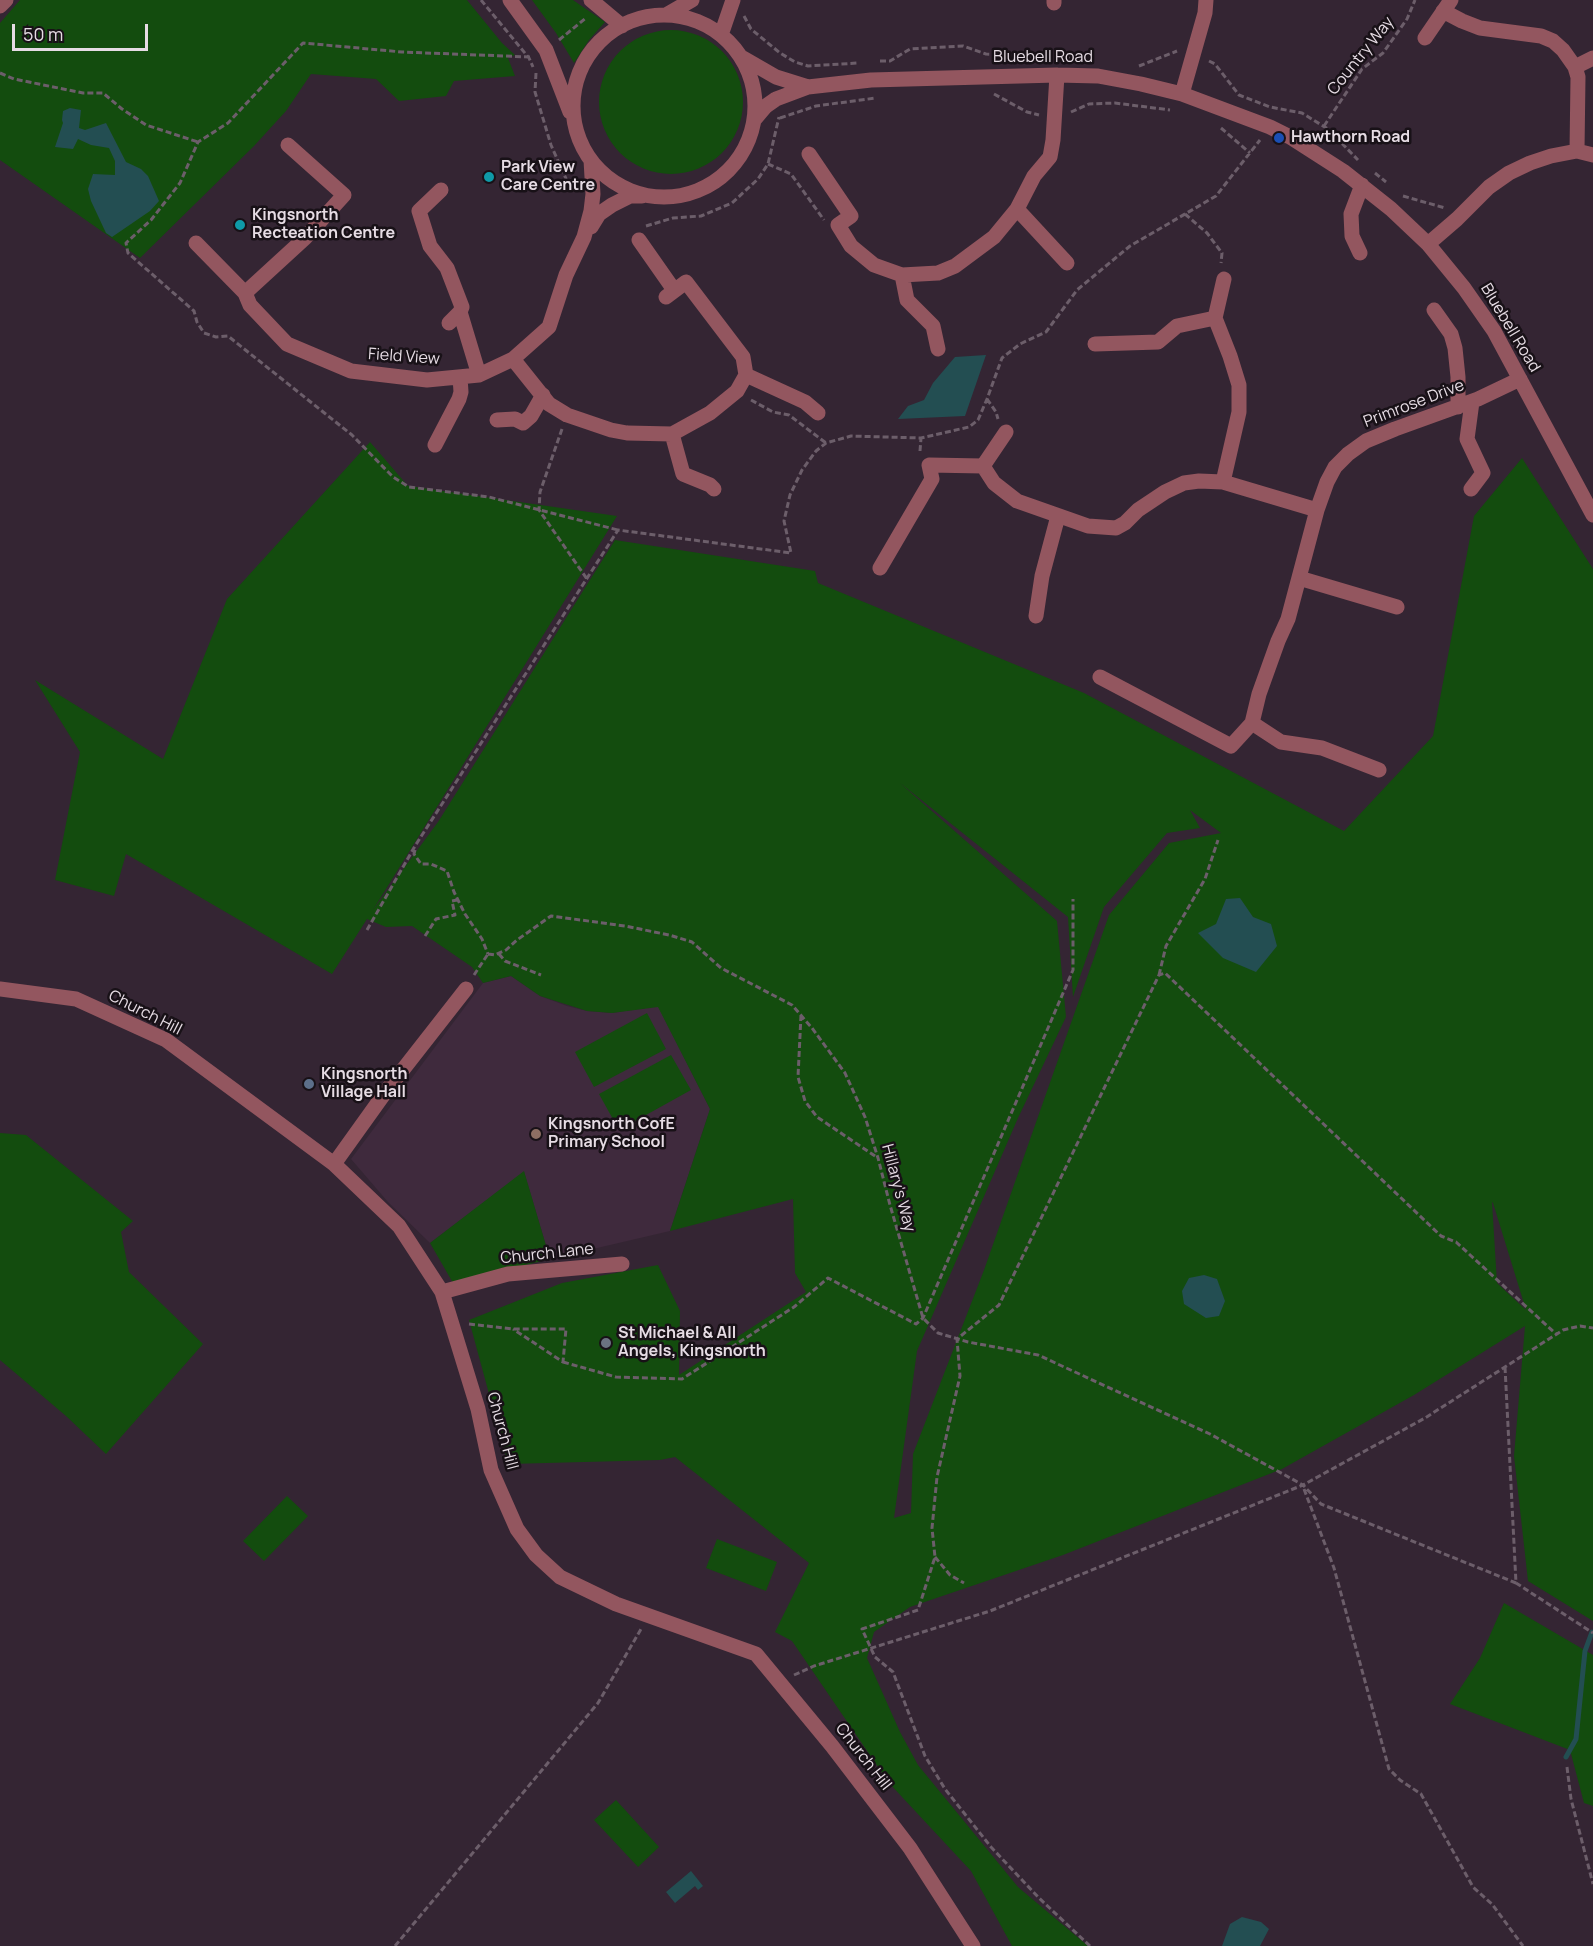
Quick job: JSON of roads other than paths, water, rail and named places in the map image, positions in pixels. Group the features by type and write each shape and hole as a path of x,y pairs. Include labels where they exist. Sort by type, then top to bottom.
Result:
{"street":[{"path":"0,6 6,0"},
{"path":"510,0 546,50 581,143 591,160 614,182 630,190 665,197 678,196 707,186 724,175 740,157 750,136 755,105 750,75 741,56 721,35 694,20 666,15 649,16 622,26 605,37 592,51 578,77 573,106 575,126"},
{"path":"666,15 693,0"},
{"path":"721,35 733,0"},
{"path":"1182,94 1206,0"},
{"path":"594,2 622,26"},
{"path":"1425,38 1447,5 1461,21 1480,28 1541,36 1552,41 1563,50 1575,67 1579,89 1577,151"},
{"name":"Bluebell Road","path":"741,56 754,66 776,77 808,87"},
{"path":"1575,67 1593,58"},
{"path":"809,154 845,221 851,246 874,265 902,275 938,273 955,266 994,237 1017,209 1034,176 1050,157 1057,75"},
{"name":"Bluebell Road","path":"754,119 776,99 808,87 871,80 1057,75 1098,76 1182,94 1270,127 1307,147 1362,185 1428,244 1464,288 1494,331 1593,515"},
{"path":"245,293 306,238 344,195 288,145"},
{"path":"1428,244 1489,187 1509,173 1530,163 1577,151 1593,155"},
{"name":"Field View","path":"584,237 593,194 591,160"},
{"path":"1360,253 1352,236 1351,214 1362,185"},
{"path":"441,190 419,211 422,226 430,246 447,268 462,307 454,318 479,375"},
{"name":"Field View","path":"196,243 245,293 250,305 287,344 351,371 427,380 479,375 513,359 549,327 566,274 584,237 599,214 630,196 650,195"},
{"path":"1017,209 1067,263"},
{"path":"513,359 549,404 567,415 627,433 672,434 710,413 737,390 746,375 743,357 686,282 670,293 640,233"},
{"path":"902,275 907,300 933,326 938,349"},
{"path":"1223,482 1239,412 1239,385 1215,318 1224,279"},
{"path":"1434,310 1451,334 1465,404 1467,439 1483,473 1471,489"},
{"path":"1095,344 1158,342 1177,326 1215,318"},
{"path":"746,375 805,402 818,413"},
{"path":"435,444 459,399 460,377"},
{"name":"Primrose Drive","path":"1252,723 1258,694 1288,619 1308,551 1317,510 1335,467 1348,454 1376,437 1465,404 1521,379"},
{"path":"497,420 515,419 524,423 531,416 543,395"},
{"path":"983,466 1006,432"},
{"path":"672,434 683,474 710,485 714,489"},
{"path":"880,568 932,479 929,465 983,466"},
{"path":"983,466 994,483 1017,501 1088,526 1116,528 1165,492 1184,483 1223,482 1317,510"},
{"path":"1035,616 1042,576 1058,516"},
{"path":"1299,578 1397,607"},
{"path":"1100,677 1231,746 1252,723 1281,742 1322,748 1379,770"},
{"name":"Church Hill","path":"0,989 76,999 166,1040 334,1164 399,1226 442,1292 478,1409 491,1470 517,1529 536,1555 560,1577 616,1604 756,1654 780,1681 910,1848 973,1946"},
{"path":"334,1164 387,1090 466,989"},
{"name":"Church Lane","path":"442,1292 508,1274 622,1264"}],"waterway":[{"path":"1566,1757 1576,1739 1585,1651 1592,1632"}],"place":[{"name":"Hawthorn Road","path":"1279,138"},
{"name":"Park View Care Centre","path":"489,177"},
{"name":"Kingsnorth Recteation Centre","path":"240,225"},
{"name":"Kingsnorth Village Hall","path":"309,1084"},
{"name":"Kingsnorth CofE Primary School","path":"536,1134"},
{"name":"St Michael & All Angels, Kingsnorth","path":"606,1343"}]}
